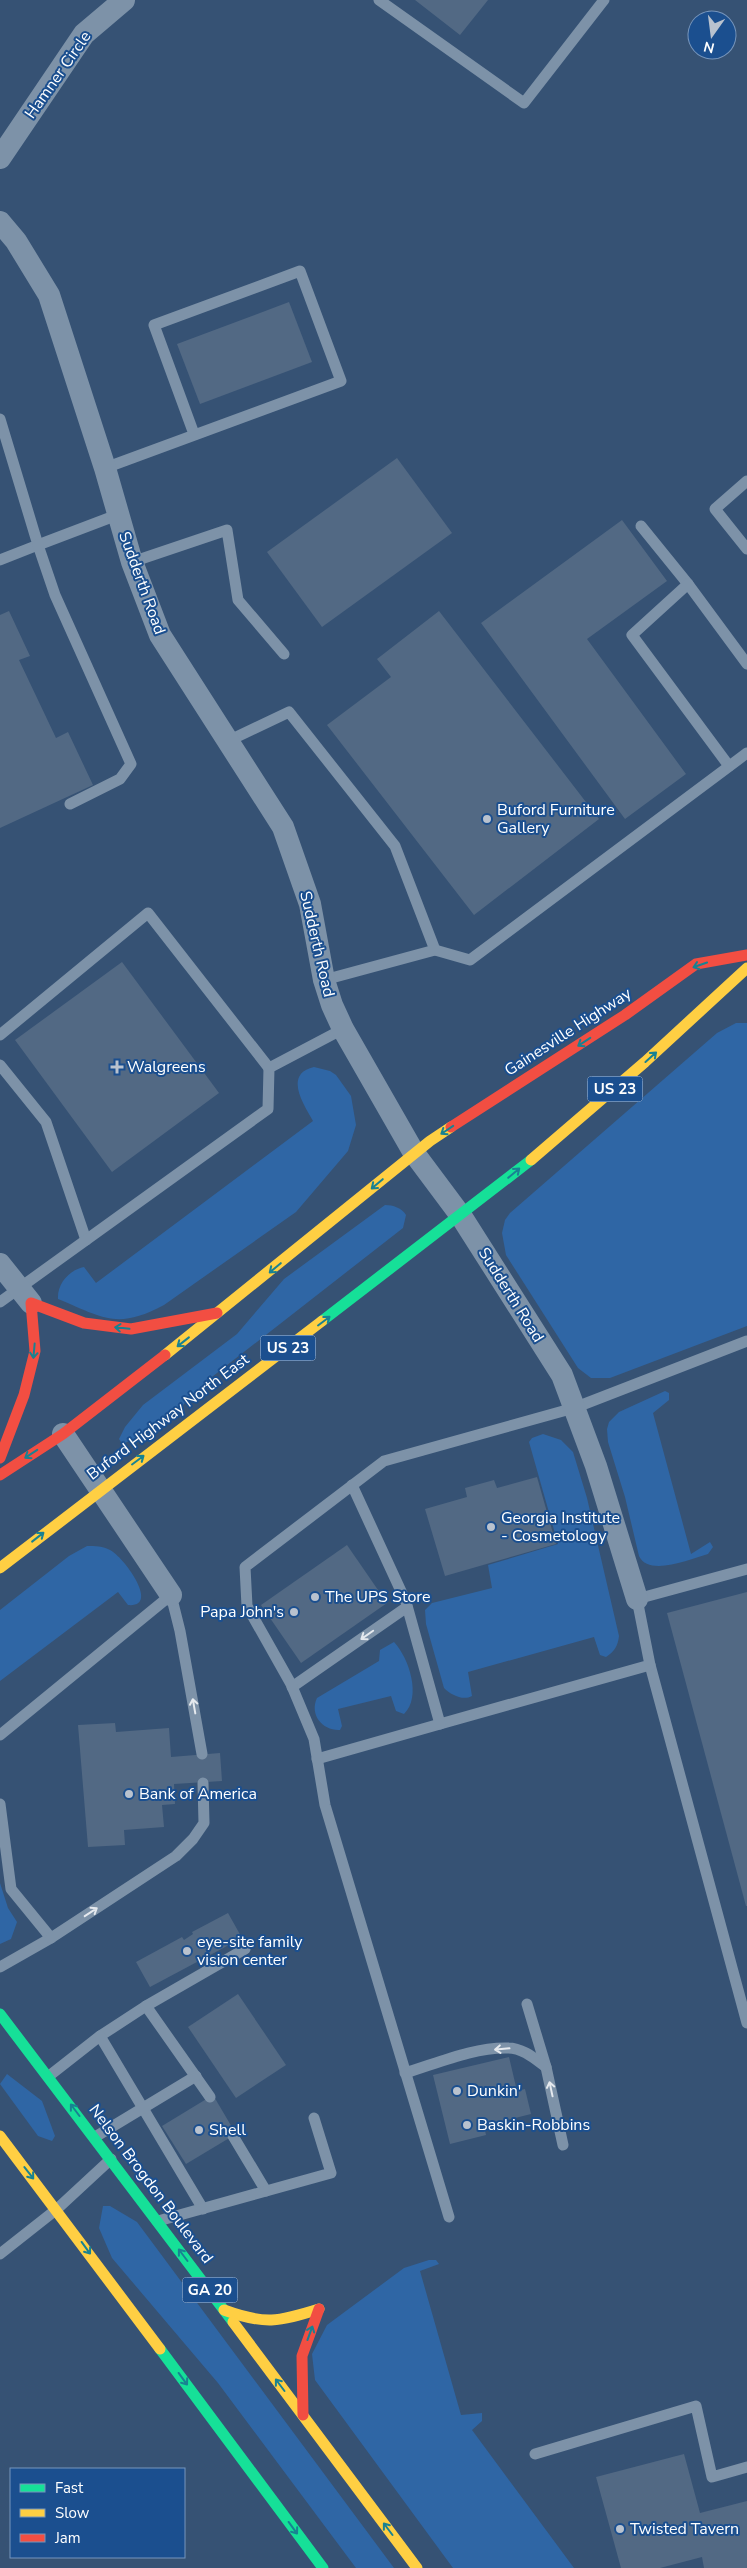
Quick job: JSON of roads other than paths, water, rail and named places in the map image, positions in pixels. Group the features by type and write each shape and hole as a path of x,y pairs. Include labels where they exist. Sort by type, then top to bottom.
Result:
{"main road":[{"name":"Gainesville Highway","path":"414,1153 625,1015 696,964 747,955"},
{"name":"US 23","path":"468,1210 627,1078 746,972"},
{"path":"0,1474 63,1434 221,1312 414,1153"},
{"name":"Buford Highway North East","path":"0,1568 98,1490 352,1300 468,1210"},
{"path":"25,1296 84,1323 131,1329 221,1312"},
{"path":"0,1458 24,1395 35,1351 25,1296"},
{"name":"Nelson Brogdon Boulevard","path":"0,2014 50,2076 417,2568"},
{"path":"0,2136 57,2209 323,2568"},
{"path":"224,2310 252,2320 276,2323 319,2309 302,2356 303,2415"}],"street":[{"name":"Hamner Circle","path":"0,158 84,34 124,0"},
{"name":"Sudderth Road","path":"0,222 16,241 49,295 105,468 132,562 160,635 283,827 310,904 324,980 332,1005 343,1029 414,1153 468,1210 562,1375 596,1466 637,1599"},
{"path":"0,1264 25,1296"},
{"path":"63,1434 98,1490 171,1595"}],"lane":[{"path":"379,0 524,103 604,0"},
{"path":"105,468 341,381 300,271 154,325 194,434"},
{"path":"0,419 55,595 131,764 120,779 70,804"},
{"path":"747,481 715,509 747,549"},
{"path":"0,560 117,514"},
{"path":"641,526 688,584 747,664"},
{"path":"132,562 227,530 238,600 284,654"},
{"path":"688,584 632,635 729,766"},
{"path":"228,742 289,712 395,846 435,950"},
{"path":"324,980 435,950 470,960 747,753"},
{"path":"0,1035 148,913 269,1068 268,1109 86,1240 25,1296 0,1302"},
{"path":"269,1068 343,1029"},
{"path":"0,1065 46,1122 86,1240"},
{"path":"449,2217 325,1805 314,1739 292,1687 247,1606 245,1567 384,1461 574,1408 747,1340"},
{"path":"352,1485 407,1607 440,1724"},
{"path":"747,1569 637,1599 650,1665 747,2023"},
{"path":"0,1735 171,1595 180,1631 202,1754"},
{"path":"292,1687 407,1607"},
{"path":"317,1759 650,1665"},
{"path":"0,1967 50,1938 176,1856 193,1839 204,1823 203,1783"},
{"path":"0,1804 11,1889 50,1938"},
{"path":"50,2076 100,2036 146,2006 245,1949"},
{"path":"527,2004 546,2066 563,2146"},
{"path":"146,2006 210,2097"},
{"path":"100,2036 203,2209"},
{"path":"405,2073 474,2052 509,2048 527,2053 546,2066"},
{"path":"95,2137 196,2076"},
{"path":"158,2221 331,2173 314,2118"},
{"path":"233,2136 266,2191"},
{"path":"0,2254 57,2209 111,2159"},
{"path":"535,2454 696,2406 712,2477 747,2467"}],"place":[{"name":"Buford Furniture Gallery","path":"487,819"},
{"name":"Walgreens","path":"117,1067"},
{"name":"Georgia Institute - Cosmetology","path":"491,1527"},
{"name":"The UPS Store","path":"315,1597"},
{"name":"Papa John's","path":"294,1612"},
{"name":"Bank of America","path":"129,1794"},
{"name":"eye-site family vision center","path":"187,1951"},
{"name":"Dunkin'","path":"457,2091"},
{"name":"Baskin-Robbins","path":"467,2125"},
{"name":"Shell","path":"199,2130"},
{"name":"Twisted Tavern","path":"620,2529"}]}
